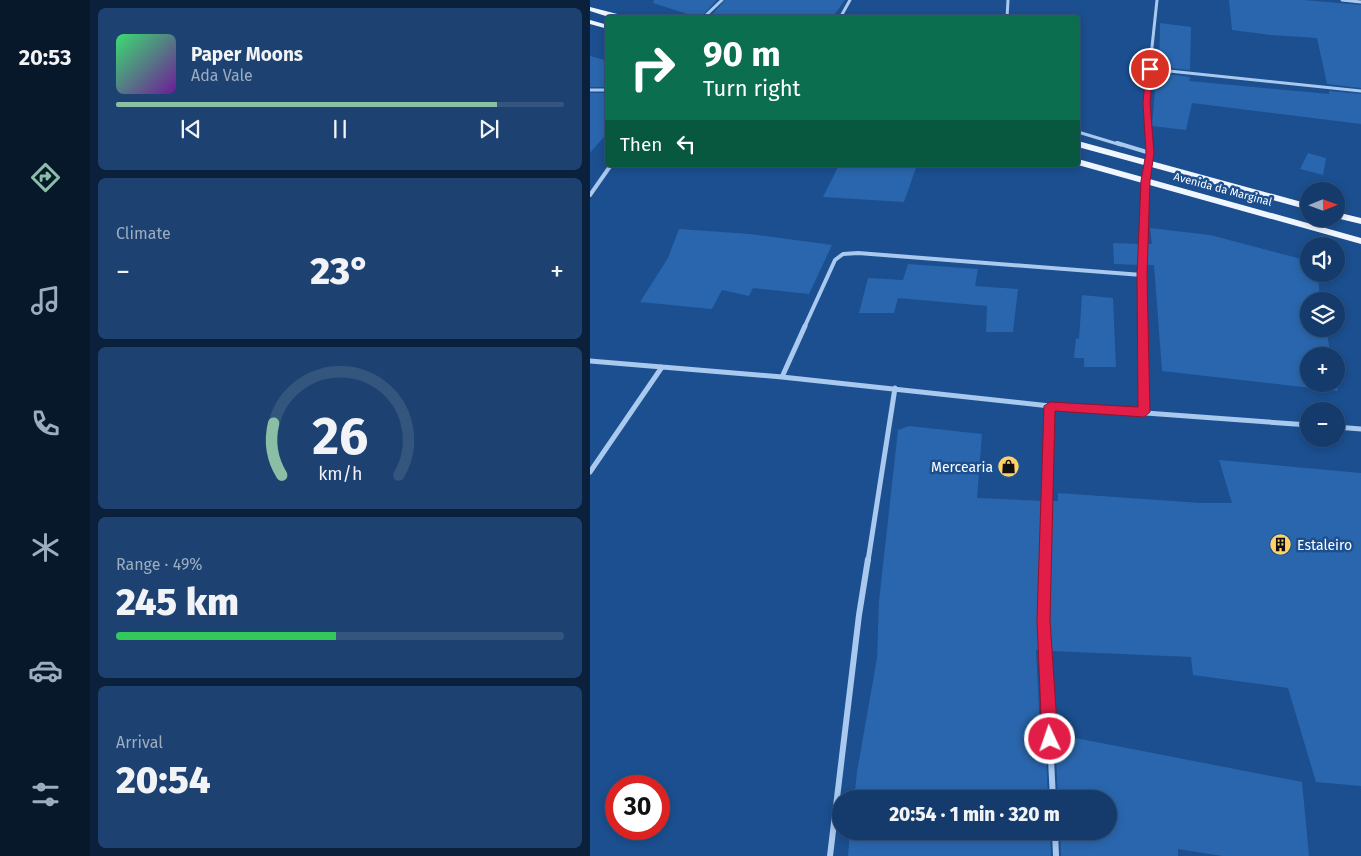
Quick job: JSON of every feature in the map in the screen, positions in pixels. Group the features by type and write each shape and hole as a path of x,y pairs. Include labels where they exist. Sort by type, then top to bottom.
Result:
{"main road":[{"path":"590,9 611,15"},
{"path":"590,22 605,26"},
{"name":"Avenida da Marginal","path":"1080,145 1300,206"},
{"name":"Avenida da Marginal","path":"1080,163 1361,241"},
{"path":"1345,217 1361,221"}],"street":[{"path":"707,15 722,0"},
{"path":"842,15 850,0"},
{"path":"1007,15 1008,0"},
{"path":"1144,412 1142,275 1146,181 1150,153 1146,103 1157,0"},
{"path":"1342,0 1361,2"},
{"path":"1150,69 1361,91"},
{"path":"590,90 605,90"},
{"path":"1080,133 1150,153"},
{"path":"590,195 610,167"},
{"path":"782,377 835,260 844,254 858,253 1142,275"},
{"path":"590,361 895,388 1050,406 1300,424"},
{"path":"590,472 662,368"},
{"path":"830,856 859,615 895,388"},
{"path":"1050,406 1044,620 1053,790"},
{"path":"1345,427 1361,428"},
{"path":"1055,840 1056,856"}],"building":[{"path":"654,0 717,0 703,15 691,15 653,3"},
{"path":"725,0 845,0 834,15 712,15"},
{"path":"1229,0 1304,0 1361,5 1361,88 1327,84 1317,38 1232,30"},
{"path":"1160,23 1191,27 1190,70 1159,67"},
{"path":"590,56 605,60 605,87 590,87"},
{"path":"1159,73 1190,77 1189,81 1329,94 1329,91 1361,94 1361,124 1192,103 1186,130 1152,126 1156,78 1159,78"},
{"path":"590,93 605,93 605,136 590,153"},
{"path":"1308,153 1326,158 1323,175 1300,169"},
{"path":"838,167 916,167 904,202 823,197"},
{"path":"1150,228 1210,235 1300,259 1300,282 1319,282 1319,292 1300,292 1300,337 1327,337 1329,347 1300,347 1300,387 1162,371 1154,265 1146,265 1147,244 1152,244"},
{"path":"679,229 750,234 832,245 809,294 753,288 749,296 722,290 712,309 640,302 668,258"},
{"path":"1113,243 1140,244 1139,265 1114,264"},
{"path":"908,264 978,269 975,286 1018,289 1013,332 986,332 987,306 898,298 894,313 859,313 868,278 903,280"},
{"path":"1082,295 1113,298 1116,367 1084,367 1084,358 1074,358 1076,338 1079,339"},
{"path":"909,426 982,434 977,498 1043,501 1039,620 1040,650 1036,650 1040,731 1045,732 1048,790 855,790 877,658 879,601 898,430"},
{"path":"1219,460 1361,473 1361,786 1316,782 1288,688 1193,675 1191,657 1051,651 1049,620 1052,501 1058,501 1058,493 1201,503 1232,503"},
{"path":"1055,734 1302,782 1309,856 1222,856 1178,849 1178,856 1061,856 1060,840 1117,840 1117,790 1058,790"},
{"path":"849,840 1050,840 1051,856 848,856"}],"place":[{"name":"Mercearia","path":"1009,467"},
{"name":"Estaleiro","path":"1281,545"}],"route":[{"path":"1050,739 1044,620 1050,406 1144,412 1142,275 1146,181 1150,153 1146,103 1150,69"}]}
